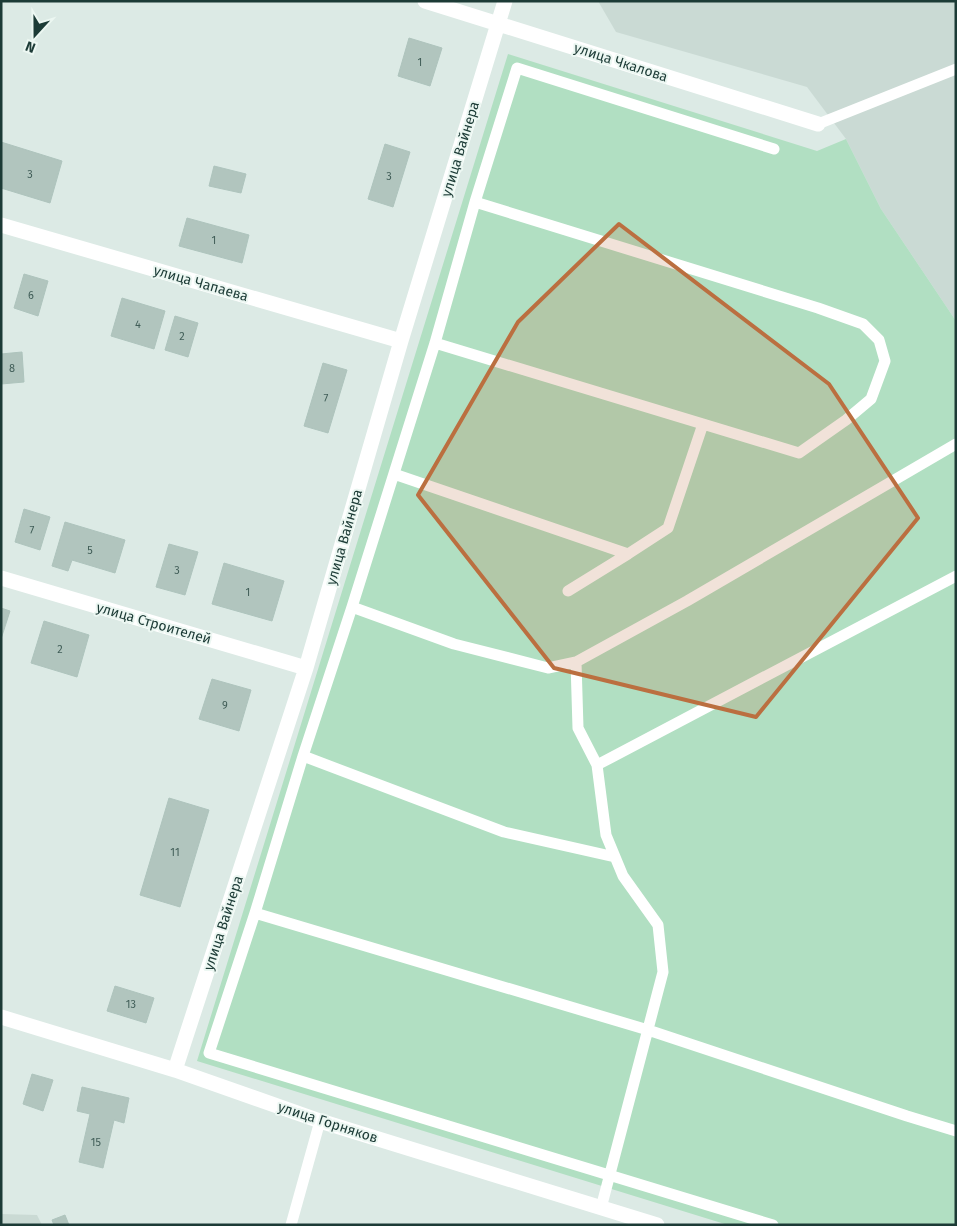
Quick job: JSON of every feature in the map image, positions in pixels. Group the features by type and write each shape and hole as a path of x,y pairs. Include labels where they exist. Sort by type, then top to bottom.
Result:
{"street":[{"name":"улица Чкалова","path":"425,1 818,124"},
{"name":"улица Вайнера","path":"175,1070 306,668 505,1"},
{"name":"улица Чапаева","path":"1,225 402,341"},
{"name":"улица Строителей","path":"1,578 306,668"},
{"name":"улица Горняков","path":"1,1017 175,1070 320,1121 657,1225"}],"lane":[{"path":"773,1225 209,1053 436,343 475,202 517,68 774,149"},
{"path":"818,124 956,68"},
{"path":"436,343 799,453 846,420 871,399 886,361 879,340 863,324 818,308 475,202"},
{"path":"568,591 668,528 703,424"},
{"path":"352,607 454,644 548,668 576,662 687,601 956,444"},
{"path":"394,474 628,554"},
{"path":"597,766 956,576"},
{"path":"576,662 578,728 597,766 606,835 623,876 658,925 663,972 601,1208"},
{"path":"303,756 504,832 615,856"},
{"path":"255,913 648,1030 956,1131"},
{"path":"292,1225 320,1121"}],"highlighted area":[{"path":"619,224 829,384 918,518 756,717 554,668 418,495 518,322"}],"shaded area":[{"path":"598,1 956,1 956,321 881,209 846,139 807,87 616,32"},
{"path":"1,1214 37,1215 42,1225 1,1225"}],"green space":[{"path":"508,54 817,151 846,139 881,209 956,321 956,1225 728,1225 197,1061"}],"building":[{"path":"409,38 442,48 430,86 398,76"},
{"path":"1,142 62,161 50,203 1,188"},
{"path":"385,144 410,152 393,207 368,199"},
{"path":"214,166 246,174 241,193 209,186"},
{"path":"187,218 249,235 242,263 179,246"},
{"path":"24,274 48,281 38,316 14,308"},
{"path":"122,298 165,311 154,349 111,336"},
{"path":"175,316 198,323 188,357 165,350"},
{"path":"22,352 24,382 1,384 1,354"},
{"path":"323,363 347,370 328,433 304,426"},
{"path":"24,509 50,517 40,550 15,542"},
{"path":"65,522 125,540 115,573 72,560 68,571 52,566"},
{"path":"169,544 198,552 185,595 156,587"},
{"path":"224,563 284,581 272,621 212,604"},
{"path":"1,608 10,611 1,639"},
{"path":"44,621 89,635 77,677 31,663"},
{"path":"212,679 251,690 239,731 199,719"},
{"path":"169,798 209,810 180,907 140,895"},
{"path":"115,986 154,998 146,1023 107,1011"},
{"path":"32,1074 53,1080 43,1111 23,1104"},
{"path":"82,1087 129,1098 124,1123 114,1120 103,1168 79,1162 90,1114 77,1111"},
{"path":"65,1215 69,1225 54,1225 52,1220"}]}
